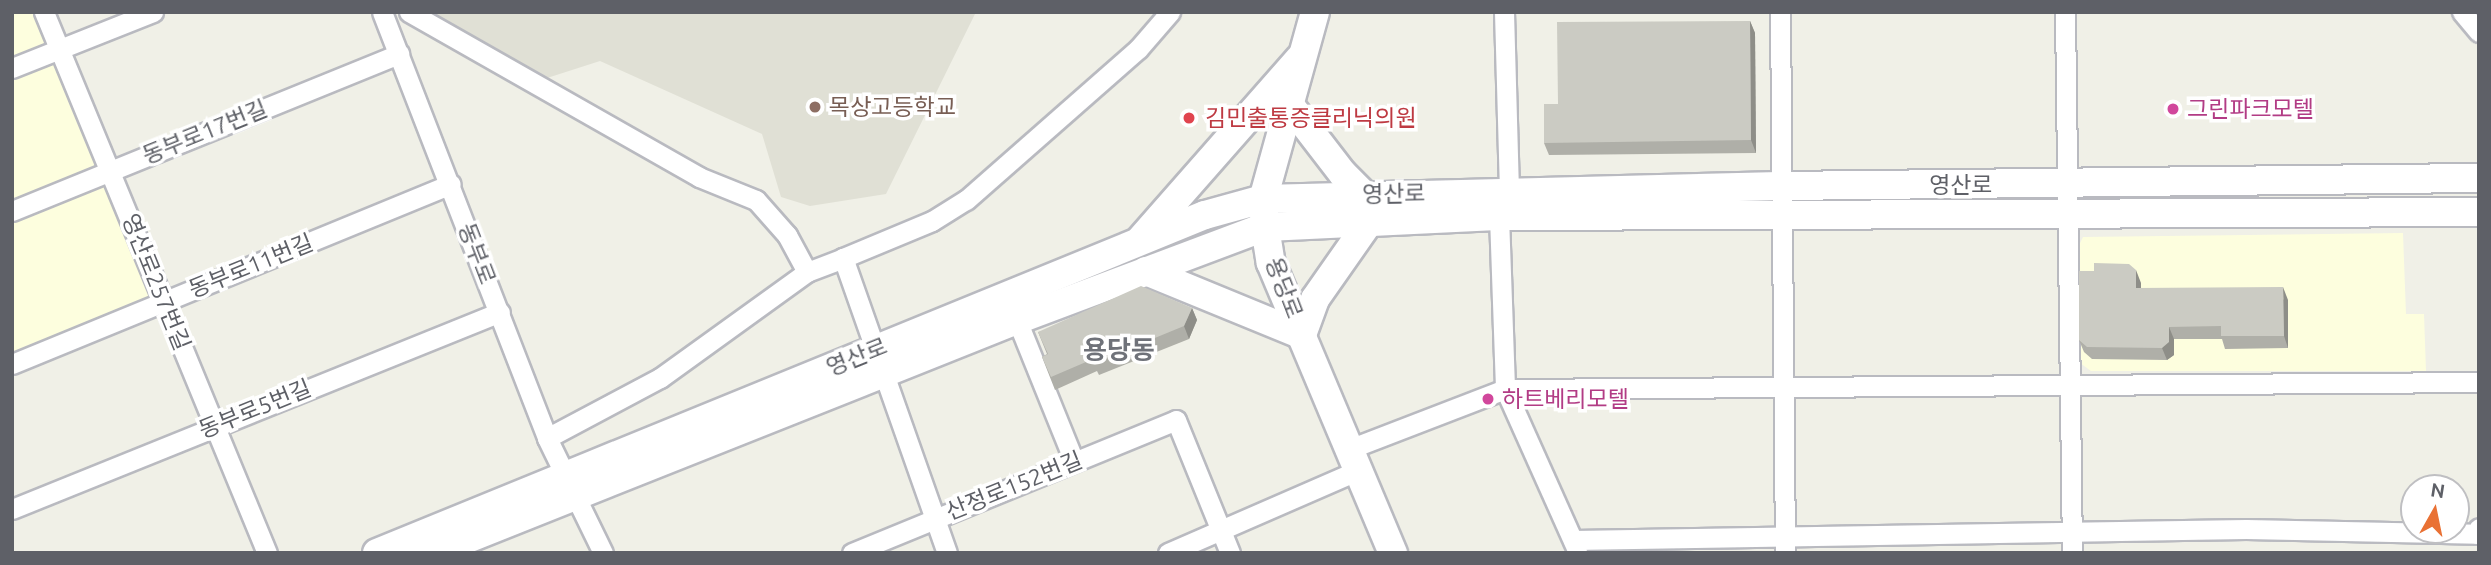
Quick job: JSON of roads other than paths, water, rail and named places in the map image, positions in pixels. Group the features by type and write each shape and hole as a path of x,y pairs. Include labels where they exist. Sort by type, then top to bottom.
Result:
{"street":[{"name":"영산로257번길","path":"44,12 267,553"},
{"path":"12,68 153,12"},
{"name":"동부로","path":"382,12 547,438 603,553"},
{"path":"409,12 699,177 756,200 787,235 807,272"},
{"path":"547,438 660,378 807,272 932,221 966,200 1138,49 1170,12"},
{"name":"용당로","path":"1315,12 1263,199 1265,227 1271,264 1393,553"},
{"path":"1504,12 1505,389 1575,547 1785,545 2071,532 2246,529 2477,534 2479,528"},
{"path":"1780,12 1785,545"},
{"path":"2064,12 2072,553"},
{"path":"2462,12 2479,32"},
{"name":"동부로17번길","path":"12,211 399,54"},
{"path":"1138,242 1303,54"},
{"path":"1289,104 1343,174 1364,195"},
{"name":"영산로","path":"377,553 571,485 879,362 1138,242 1263,199 1364,195 1504,204 1780,214 2479,178"},
{"name":"동부로11번길","path":"12,364 450,184"},
{"name":"영산로","path":"879,362 1017,320 1265,227 1369,222 1504,204 1780,186 2479,212"},
{"path":"1146,271 1302,335 1315,299 1369,222"},
{"path":"843,258 947,553"},
{"name":"동부로5번길","path":"12,509 215,424 500,312"},
{"path":"1017,320 1074,461"},
{"path":"1168,553 1220,530 1354,460 1505,389 2479,382"},
{"name":"산정로152번길","path":"852,553 1176,420 1220,530"},
{"name":"영산로","path":"432,553 571,485"},
{"path":"1220,530 1230,553"}],"place":[{"name":"목상고등학교","path":"815,107"},
{"name":"그린파크모텔","path":"2173,109"},
{"name":"김민출통증클리닉의원","path":"1189,118"},
{"name":"하트베리모텔","path":"1488,399"}],"district":[{"name":"용당동","path":"1119,350"}]}
